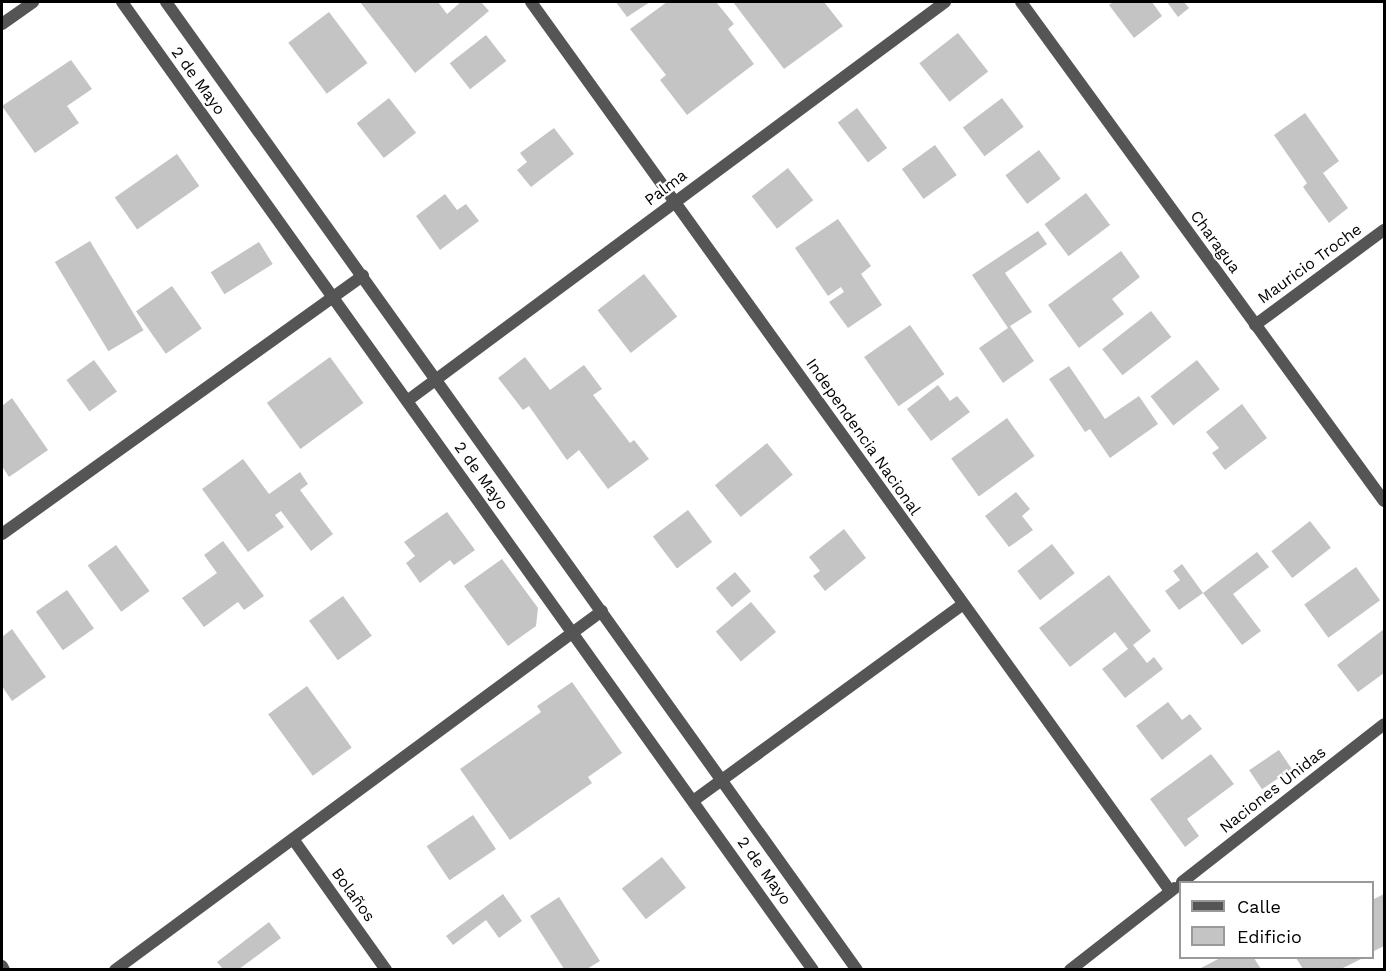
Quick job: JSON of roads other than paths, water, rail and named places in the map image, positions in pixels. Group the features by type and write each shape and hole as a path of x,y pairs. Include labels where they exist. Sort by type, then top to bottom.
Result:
{"street":[{"path":"2,24 33,2"},
{"name":"2 de Mayo","path":"122,2 813,969"},
{"name":"2 de Mayo","path":"166,2 857,969"},
{"name":"Independencia Nacional","path":"531,2 962,605 1178,886"},
{"name":"Palma","path":"407,401 945,2"},
{"name":"Charagua","path":"1021,2 1384,501"},
{"name":"Mauricio Troche","path":"1255,325 1384,230"},
{"path":"2,534 363,276"},
{"path":"693,801 962,605"},
{"path":"116,969 602,611"},
{"name":"Naciones Unidas","path":"1184,881 1384,724"},
{"name":"Bolaños","path":"292,839 386,969"},
{"name":"Naciones Unidas","path":"1070,969 1178,886"}]}
